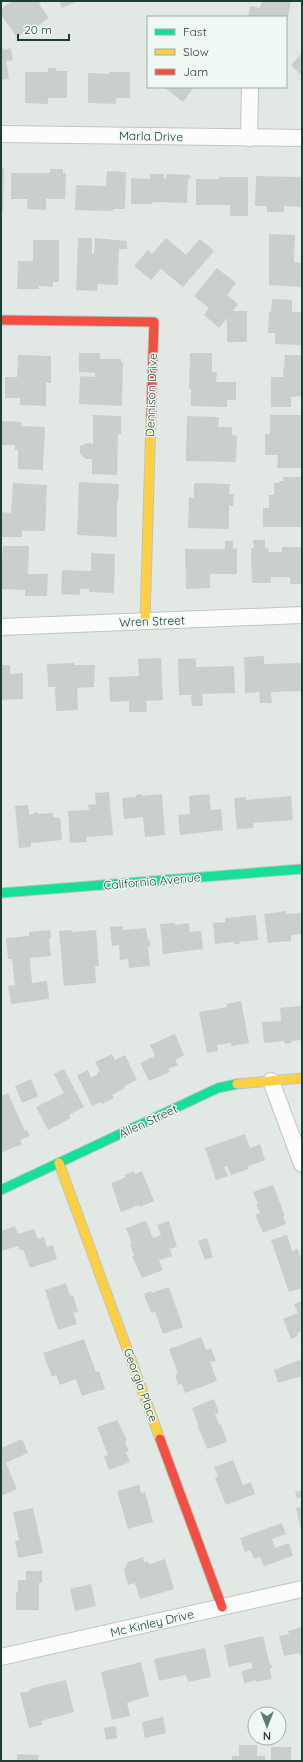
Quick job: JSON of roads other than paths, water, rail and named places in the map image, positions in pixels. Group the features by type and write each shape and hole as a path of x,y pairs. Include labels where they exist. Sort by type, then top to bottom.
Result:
{"street":[{"path":"249,138 250,88"},
{"name":"Marla Drive","path":"1,134 302,138"},
{"name":"Dennison Drive","path":"1,320 154,322 145,621"},
{"name":"Wren Street","path":"1,627 302,615"},
{"name":"California Avenue","path":"1,893 302,869"},
{"name":"Allen Street","path":"1,1190 218,1088 235,1084 302,1078"},
{"path":"271,1081 302,1164"},
{"name":"Georgia Place","path":"59,1163 222,1607"},
{"name":"Mc Kinley Drive","path":"1,1657 302,1589"}]}
